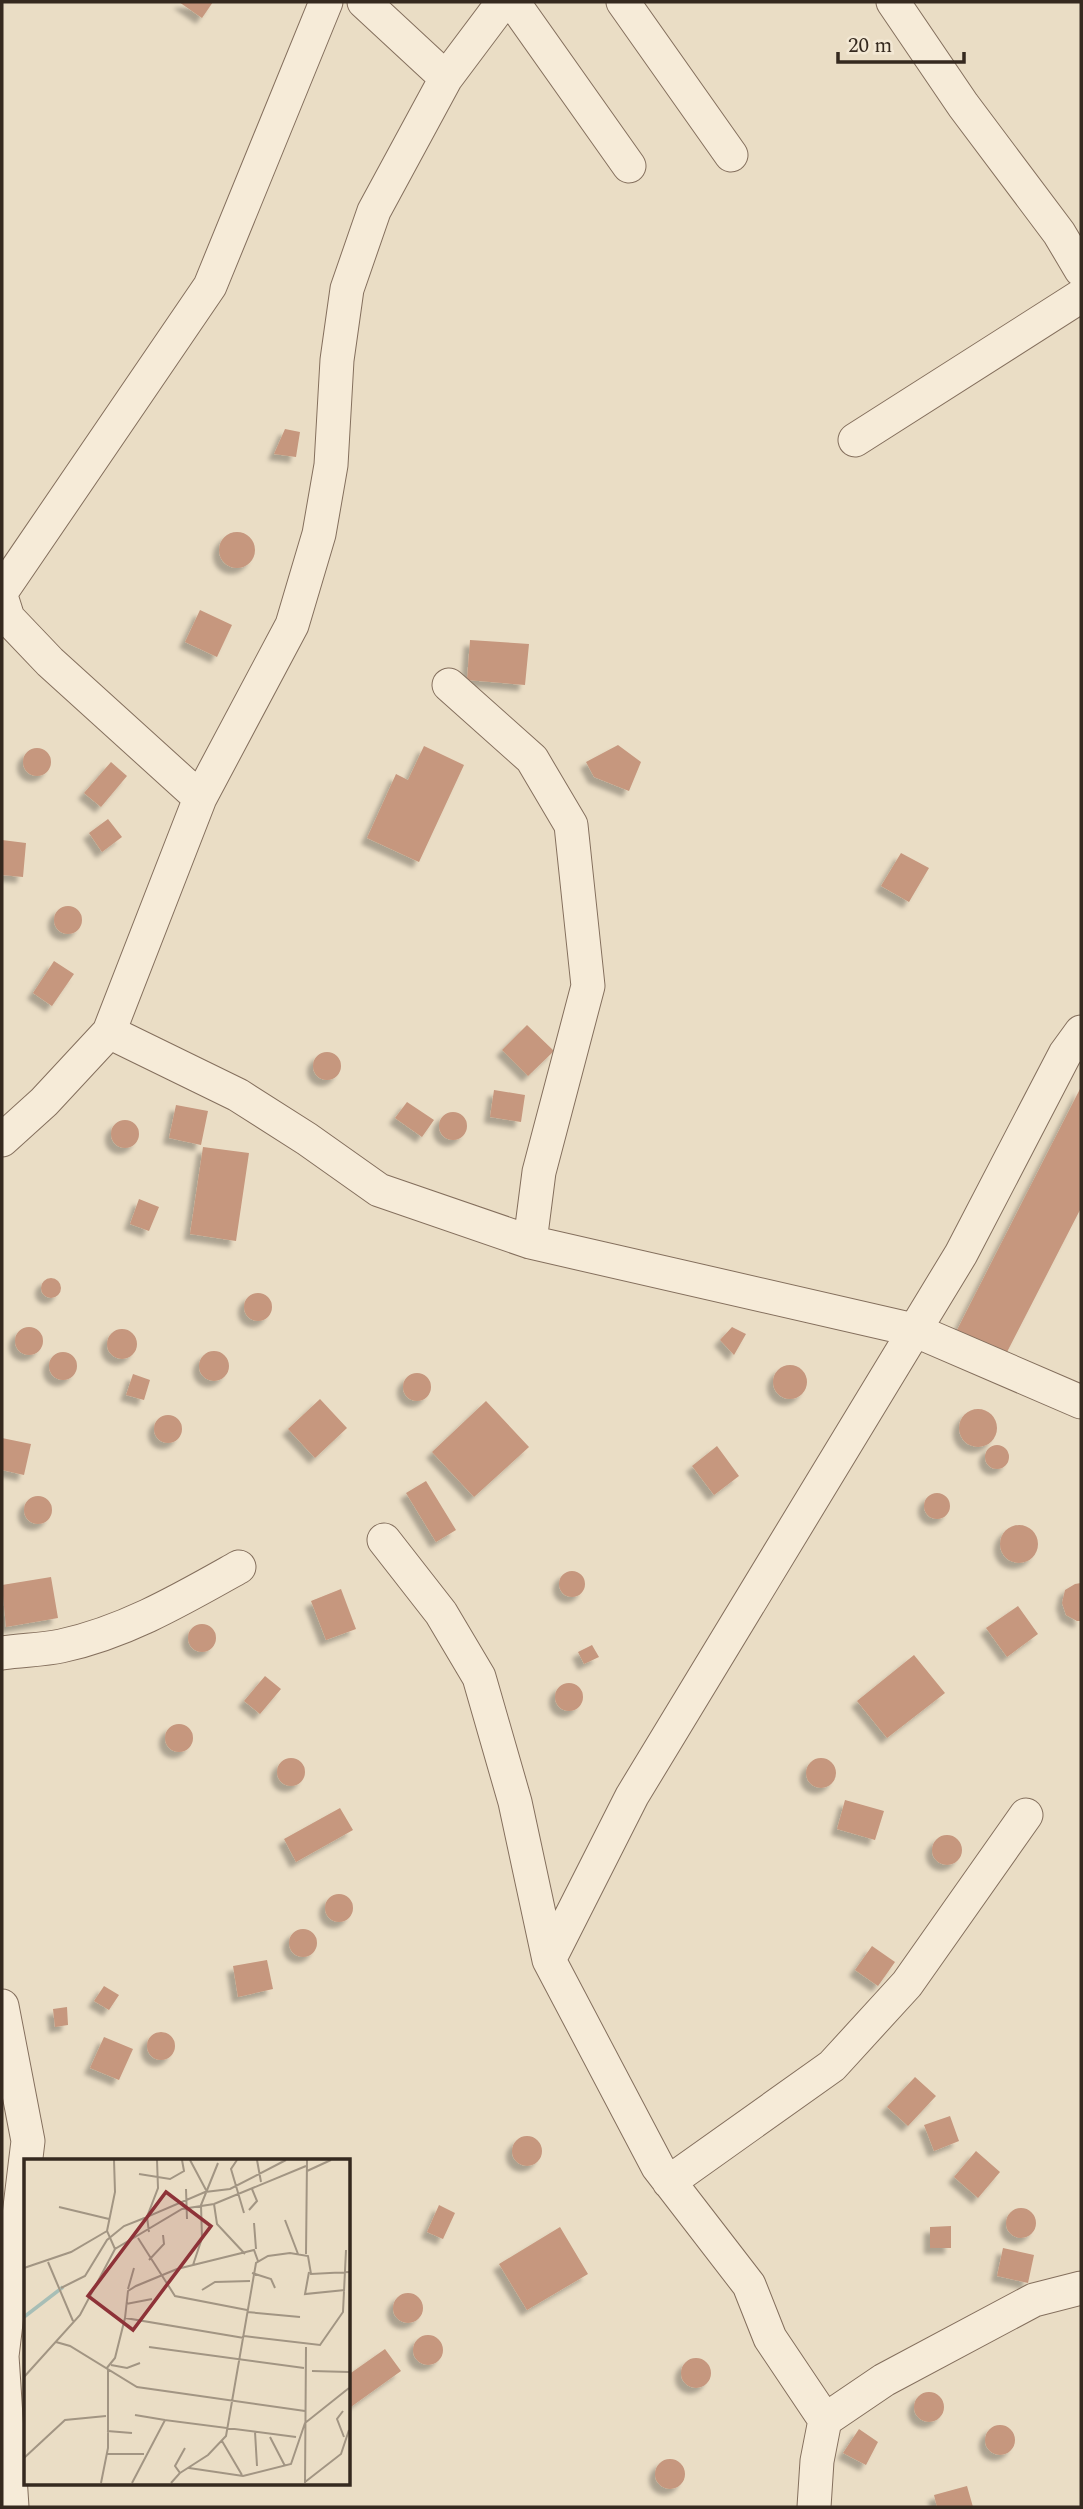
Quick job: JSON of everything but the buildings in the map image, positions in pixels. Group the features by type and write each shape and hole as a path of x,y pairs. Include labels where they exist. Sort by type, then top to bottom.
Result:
{"street":[{"path":"2,592 210,286 326,2"},
{"path":"364,2 446,78"},
{"path":"2,1140 44,1102 109,1032 200,797 292,625 319,534 331,465 337,360 347,289 374,211 446,78 503,2"},
{"path":"513,2 629,166"},
{"path":"623,2 731,155"},
{"path":"893,2 963,105 1059,233 1081,270"},
{"path":"855,440 1081,296"},
{"path":"2,600 8,618 50,662 200,797"},
{"path":"449,685 532,759 572,825 589,986 539,1172 530,1242"},
{"path":"109,1032 238,1095 379,1190 530,1242 915,1330 1081,1402"},
{"path":"549,1960 632,1796 961,1254 1065,1054 1081,1032"},
{"path":"384,1540 441,1613 479,1677 515,1802 549,1960 658,2167 749,2285 770,2338 825,2420"},
{"path":"2,1653 60,1646 123,1628 239,1567"},
{"path":"669,2182 832,2066 907,1984 1026,1815"},
{"path":"2,2006 28,2141 26,2159"},
{"path":"12,2507 2,2356 24,2174"},
{"path":"814,2507 817,2461 825,2420 884,2380 1034,2300 1081,2288"}]}
